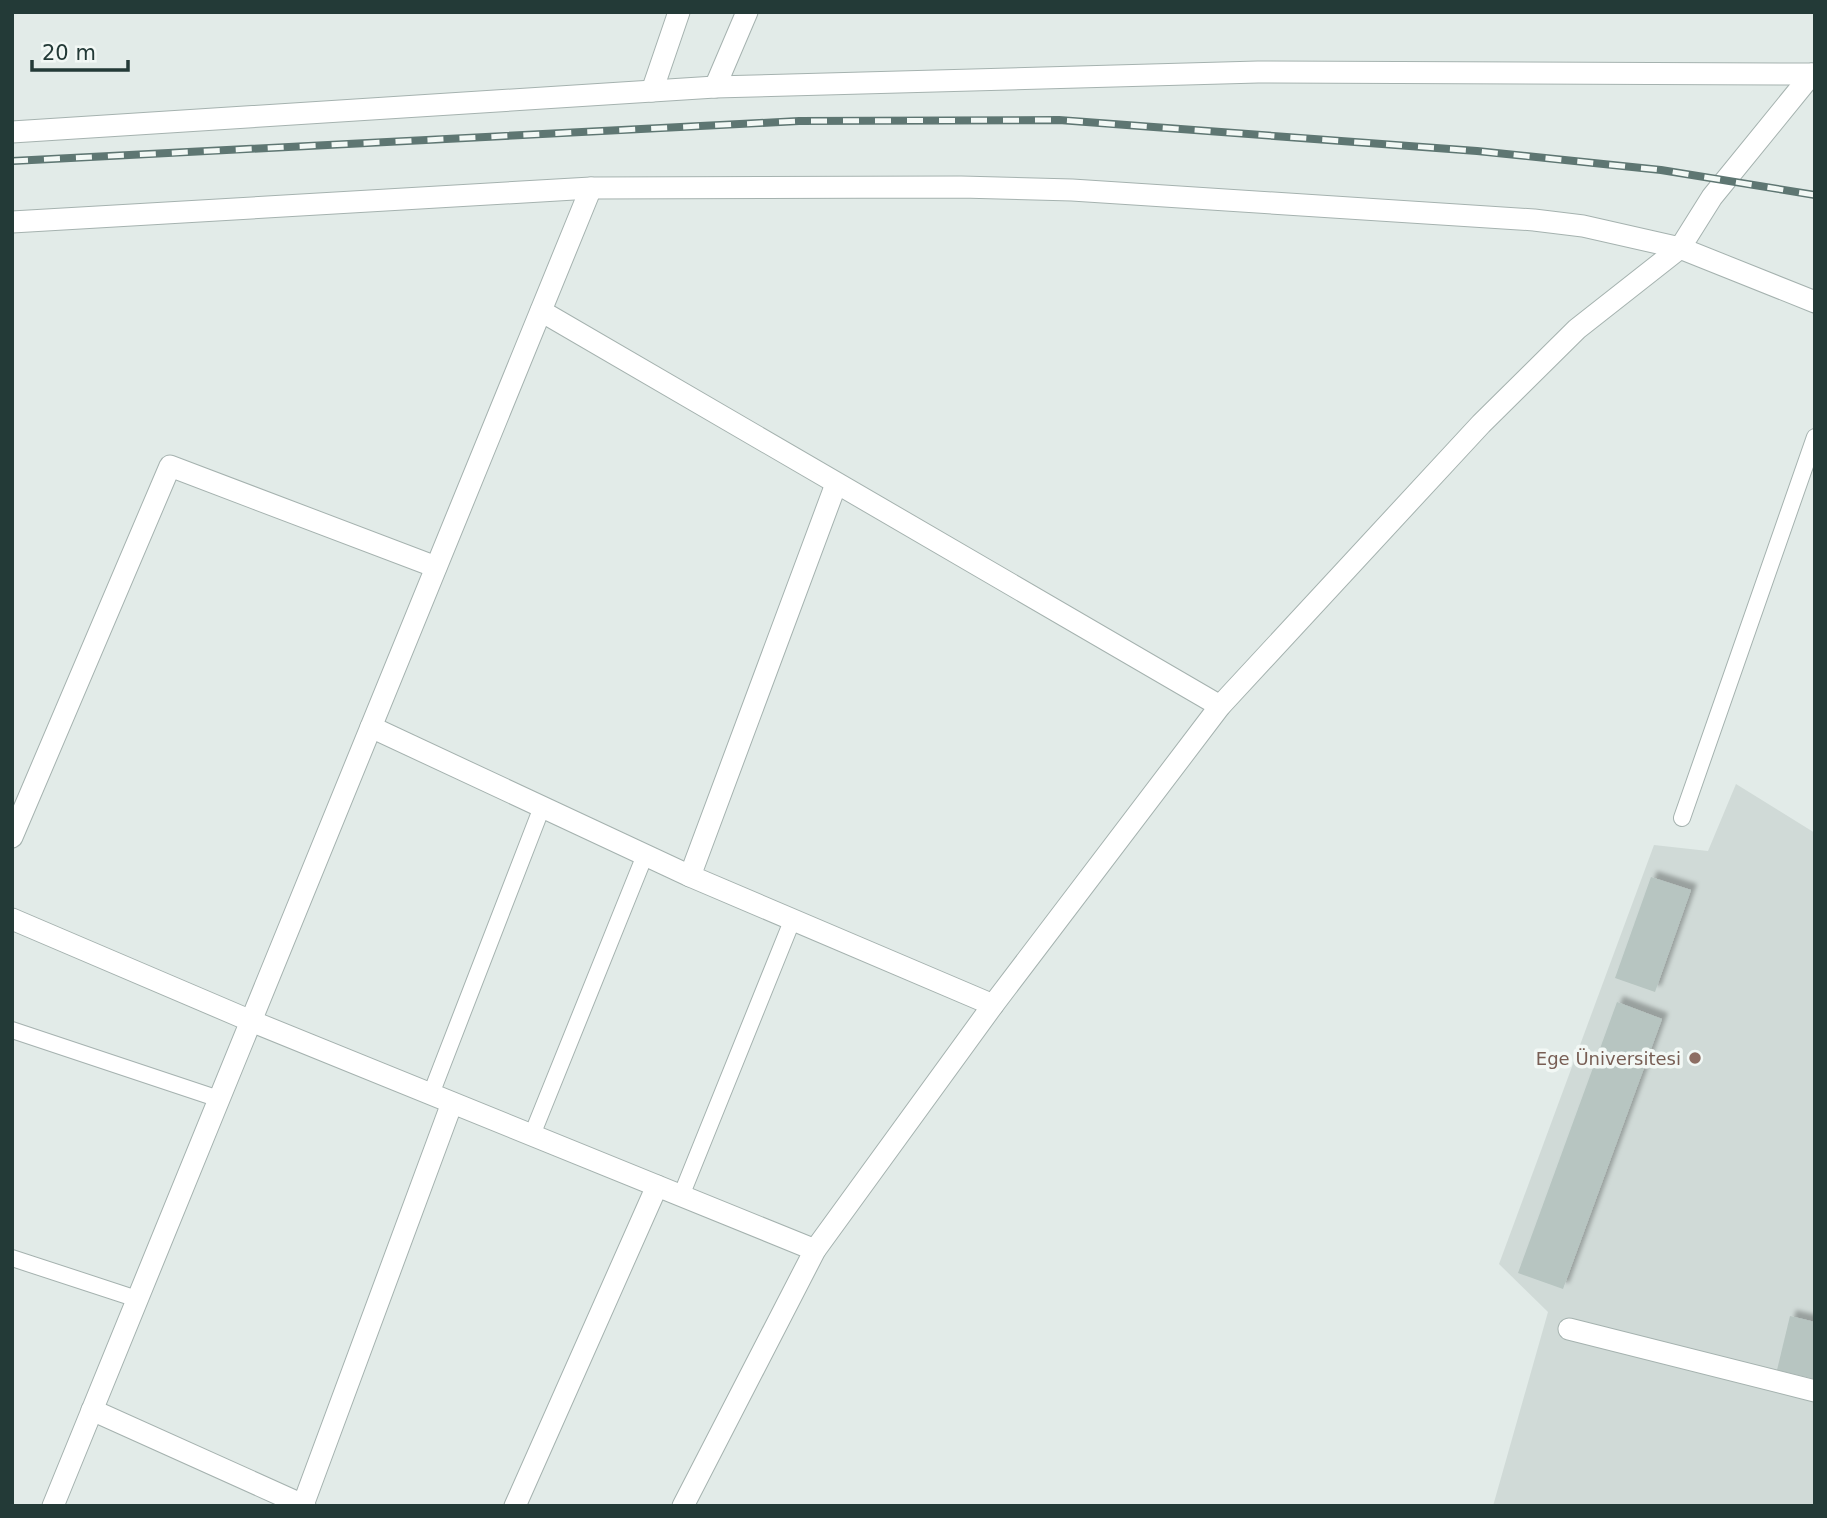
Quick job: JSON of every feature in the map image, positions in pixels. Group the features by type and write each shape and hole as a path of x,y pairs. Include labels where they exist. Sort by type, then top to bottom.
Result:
{"street":[{"path":"652,91 679,12"},
{"path":"715,87 747,12"},
{"path":"12,132 715,87 1258,72 1814,73"},
{"path":"683,1506 814,1250 993,1005 1220,706 1481,424 1538,367 1577,329 1680,248 1712,197 1814,73"},
{"path":"12,222 591,188 961,187 1072,190 1534,219 1596,228 1680,248 1815,302"},
{"path":"53,1506 591,188"},
{"path":"541,312 1220,706"},
{"path":"12,836 170,466 436,567"},
{"path":"690,876 836,484"},
{"path":"371,727 690,876 993,1005"},
{"path":"12,919 251,1021 814,1250"},
{"path":"92,1410 304,1505 452,1103"},
{"path":"515,1506 657,1186"},
{"path":"1569,1329 1815,1391"}],"lane":[{"path":"1682,818 1815,437"},
{"path":"430,1094 542,807"},
{"path":"532,1135 645,855"},
{"path":"681,1196 792,920"},
{"path":"12,1030 219,1099"},
{"path":"12,1258 137,1299"}],"shaded area":[{"name":"Ege Üniversitesi","path":"1736,784 1815,833 1815,1506 1493,1506 1548,1312 1499,1264 1654,845 1708,851"}],"building":[{"path":"1651,877 1691,890 1655,992 1615,978"},
{"path":"1617,1002 1662,1019 1563,1289 1518,1273"},
{"path":"1790,1316 1815,1322 1815,1379 1777,1370"}],"railway":[{"path":"12,161 799,121 1059,120 1477,151 1661,170 1815,195"}],"place":[{"name":"Ege Üniversitesi","path":"1695,1058"}]}
